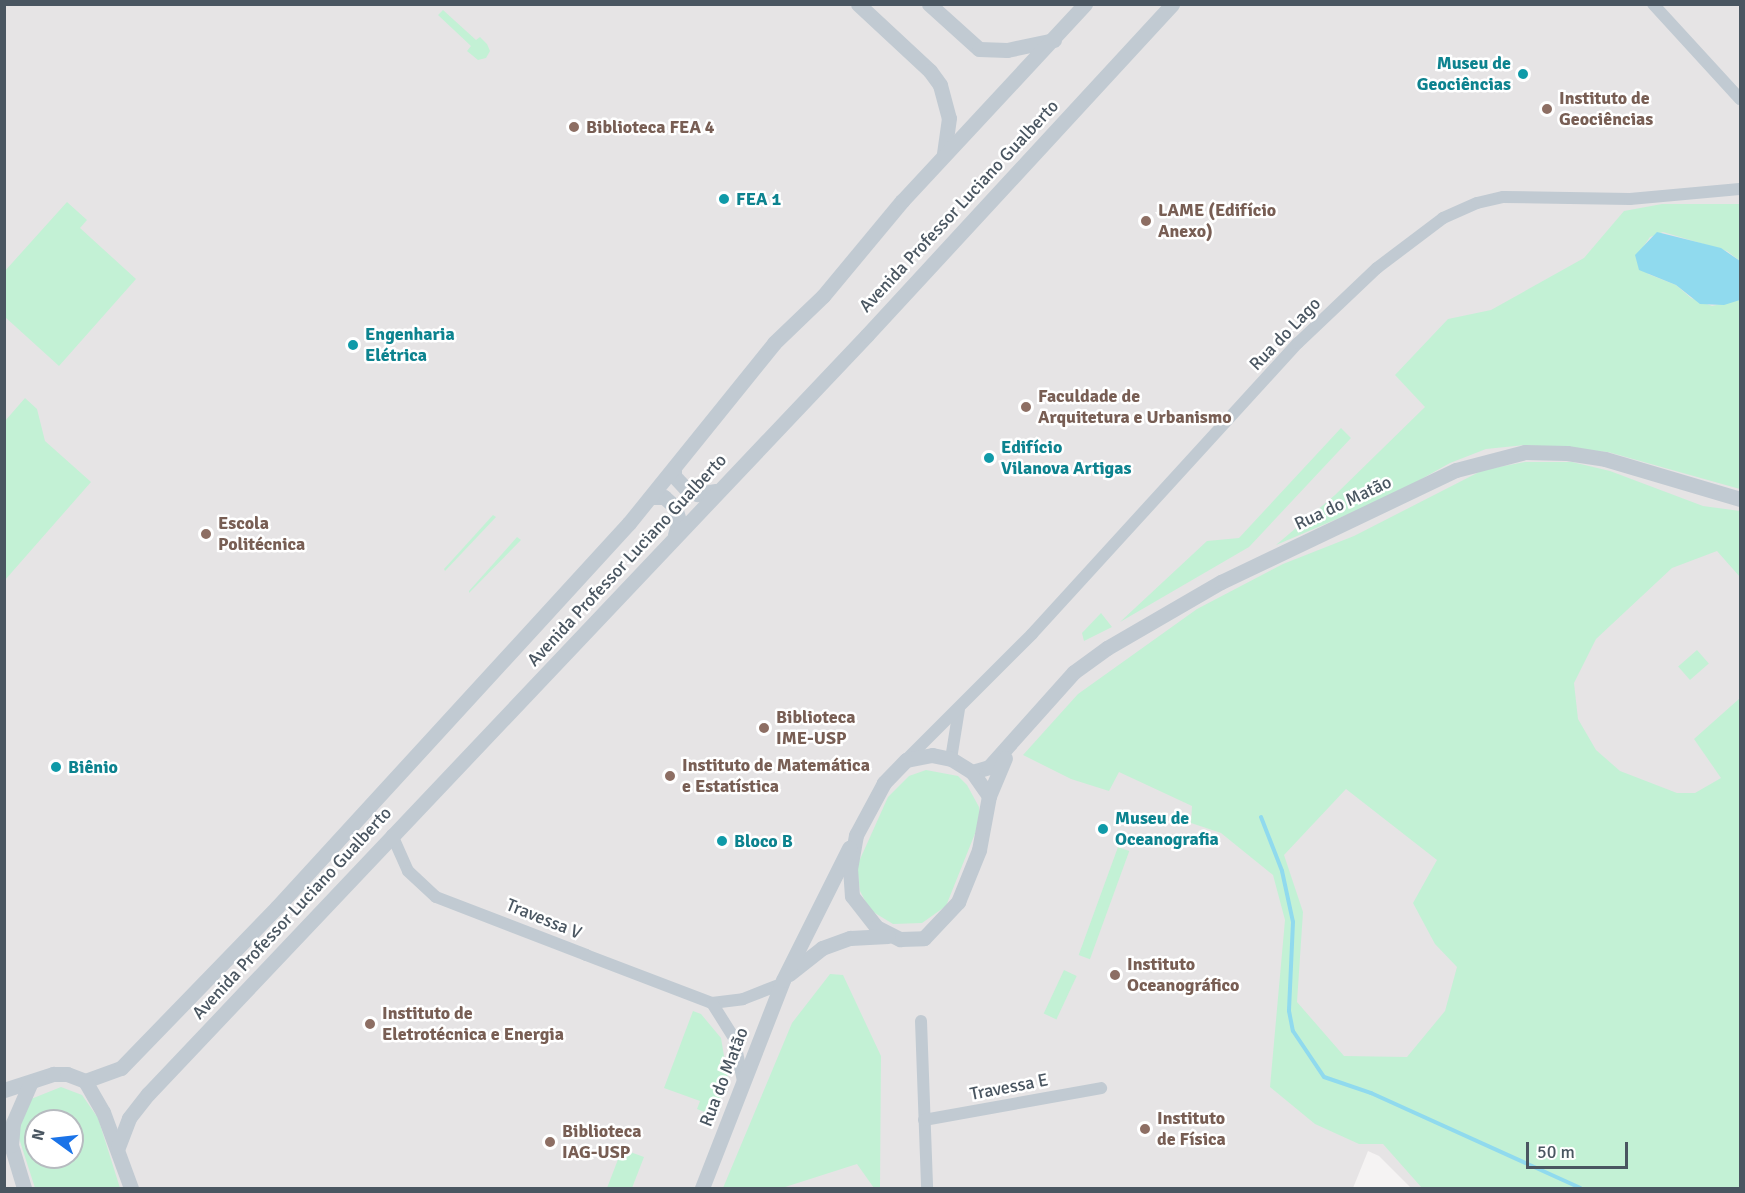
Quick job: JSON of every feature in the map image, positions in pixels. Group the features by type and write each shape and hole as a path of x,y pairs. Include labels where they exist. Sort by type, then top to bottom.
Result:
{"street":[{"path":"858,4 930,71 940,85 949,118 944,155"},
{"path":"929,4 979,49 1007,50 1054,40"},
{"name":"Avenida Professor Luciano Gualberto","path":"85,1081 121,1068 277,907 651,497 774,343 823,296 944,155 1086,4"},
{"name":"Avenida Professor Luciano Gualberto","path":"118,1147 129,1118 148,1094 716,491 867,335 1158,10 1172,4"},
{"path":"1653,4 1740,99"},
{"name":"Rua do Lago","path":"906,760 959,709 1063,599 1298,343 1377,268 1443,218 1477,203 1503,197 1629,199 1738,187"},
{"name":"Rua do Matão","path":"972,772 989,767 1014,742 1074,672 1107,648 1248,569 1479,463 1526,452 1568,453 1605,459 1740,499"},
{"path":"674,469 674,476 687,490 697,494 716,491"},
{"path":"651,497 664,497 675,507 679,521 675,535"},
{"path":"951,759 959,709"},
{"name":"Rua do Matão","path":"989,796 998,770 1014,742"},
{"path":"932,755 951,759 972,772 989,796 979,850 958,902 924,938 888,936 867,918 852,896 850,868 856,835 884,783 906,760 932,755"},
{"name":"Travessa V","path":"392,835 408,871 436,897 712,1003 743,999 782,982"},
{"name":"Rua do Matão","path":"702,1188 782,982 856,835"},
{"name":"Rua do Matão","path":"782,982 822,948 850,938 888,936"},
{"path":"712,1003 734,1038 743,1081"},
{"path":"921,1021 927,1188"},
{"path":"4,1090 30,1084 53,1074 67,1074 85,1081 118,1147 131,1188"},
{"path":"24,1188 8,1139 30,1084"},
{"name":"Travessa E","path":"924,1120 1101,1088"}],"shaded area":[{"path":"5,5 1740,5 1740,1188 1411,1188 1379,1156 1368,1151 1353,1188 5,1188"}],"green space":[{"path":"443,10 476,40 480,37 487,44 490,51 486,58 478,60 467,51 471,46 438,15"},
{"path":"67,202 87,220 80,228 136,279 59,366 5,317 4,272"},
{"path":"1662,204 1740,204 1740,261 1727,251 1663,232 1650,237 1643,247 1648,274 1676,285 1691,298 1712,306 1740,300 1740,489 1608,452 1525,445 1486,449 1450,463 1391,496 1276,545 1335,495 1425,407 1395,375 1448,319 1491,310 1584,258 1624,211"},
{"path":"25,398 37,409 45,441 91,482 5,580 5,421"},
{"path":"1341,428 1351,438 1249,547 1120,622 1207,541 1239,538"},
{"path":"1525,462 1572,462 1610,471 1703,506 1740,511 1740,577 1717,551 1672,568 1596,639 1574,683 1578,719 1596,750 1620,771 1677,793 1695,793 1721,778 1694,739 1740,698 1740,1188 1422,1188 1383,1144 1359,1144 1315,1124 1270,1087 1285,920 1273,875 1221,833 1191,823 1192,806 1119,772 1109,791 1071,779 1023,755 1078,694 1197,609 1283,564 1354,536 1483,470","holes":["1346,789 1437,860 1413,903 1435,944 1457,967 1445,1011 1407,1057 1344,1056 1297,1002 1303,912 1284,855"]},
{"path":"493,515 496,517 445,571 444,569"},
{"path":"517,537 521,540 469,593 469,591"},
{"path":"1101,613 1112,627 1084,641 1082,633"},
{"path":"1697,650 1709,664 1690,680 1678,666"},
{"path":"926,770 958,776 967,785 979,807 980,821 946,906 922,923 893,924 870,910 860,891 857,866 888,797 909,776"},
{"path":"1118,847 1129,851 1090,959 1079,955"},
{"path":"1064,970 1077,976 1056,1019 1044,1014"},
{"path":"830,974 843,975 881,1056 880,1188 874,1188 857,1164 782,1188 723,1188 792,1023"},
{"path":"693,1011 701,1014 721,1038 728,1080 714,1116 697,1109 700,1101 664,1088"},
{"path":"61,1087 82,1095 98,1118 120,1188 35,1188 29,1169 84,1169 84,1109 25,1109 31,1099"},
{"path":"24,1110 24,1154 18,1135"},
{"path":"622,1149 644,1157 632,1188 607,1188"}],"water":[{"path":"1657,232 1721,248 1740,261 1740,300 1724,305 1700,304 1676,285 1639,270 1635,255"}],"waterway":[{"path":"1261,817 1282,871 1293,922 1289,1011 1293,1031 1324,1077 1371,1093 1580,1188"}],"place":[{"name":"Museu de Geociências","path":"1523,74"},
{"name":"Instituto de Geociências","path":"1547,109"},
{"name":"Biblioteca FEA 4","path":"574,127"},
{"name":"FEA 1","path":"724,199"},
{"name":"LAME (Edifício Anexo)","path":"1146,221"},
{"name":"Engenharia Elétrica","path":"353,345"},
{"name":"Faculdade de Arquitetura e Urbanismo","path":"1026,407"},
{"name":"Edifício Vilanova Artigas","path":"989,458"},
{"name":"Escola Politécnica","path":"206,534"},
{"name":"Biblioteca IME-USP","path":"764,728"},
{"name":"Biênio","path":"56,767"},
{"name":"Instituto de Matemática e Estatística","path":"670,776"},
{"name":"Museu de Oceanografia","path":"1103,829"},
{"name":"Bloco B","path":"722,841"},
{"name":"Instituto Oceanográfico","path":"1115,975"},
{"name":"Instituto de Eletrotécnica e Energia","path":"370,1024"},
{"name":"Instituto de Física","path":"1145,1129"},
{"name":"Biblioteca IAG-USP","path":"550,1142"}]}
